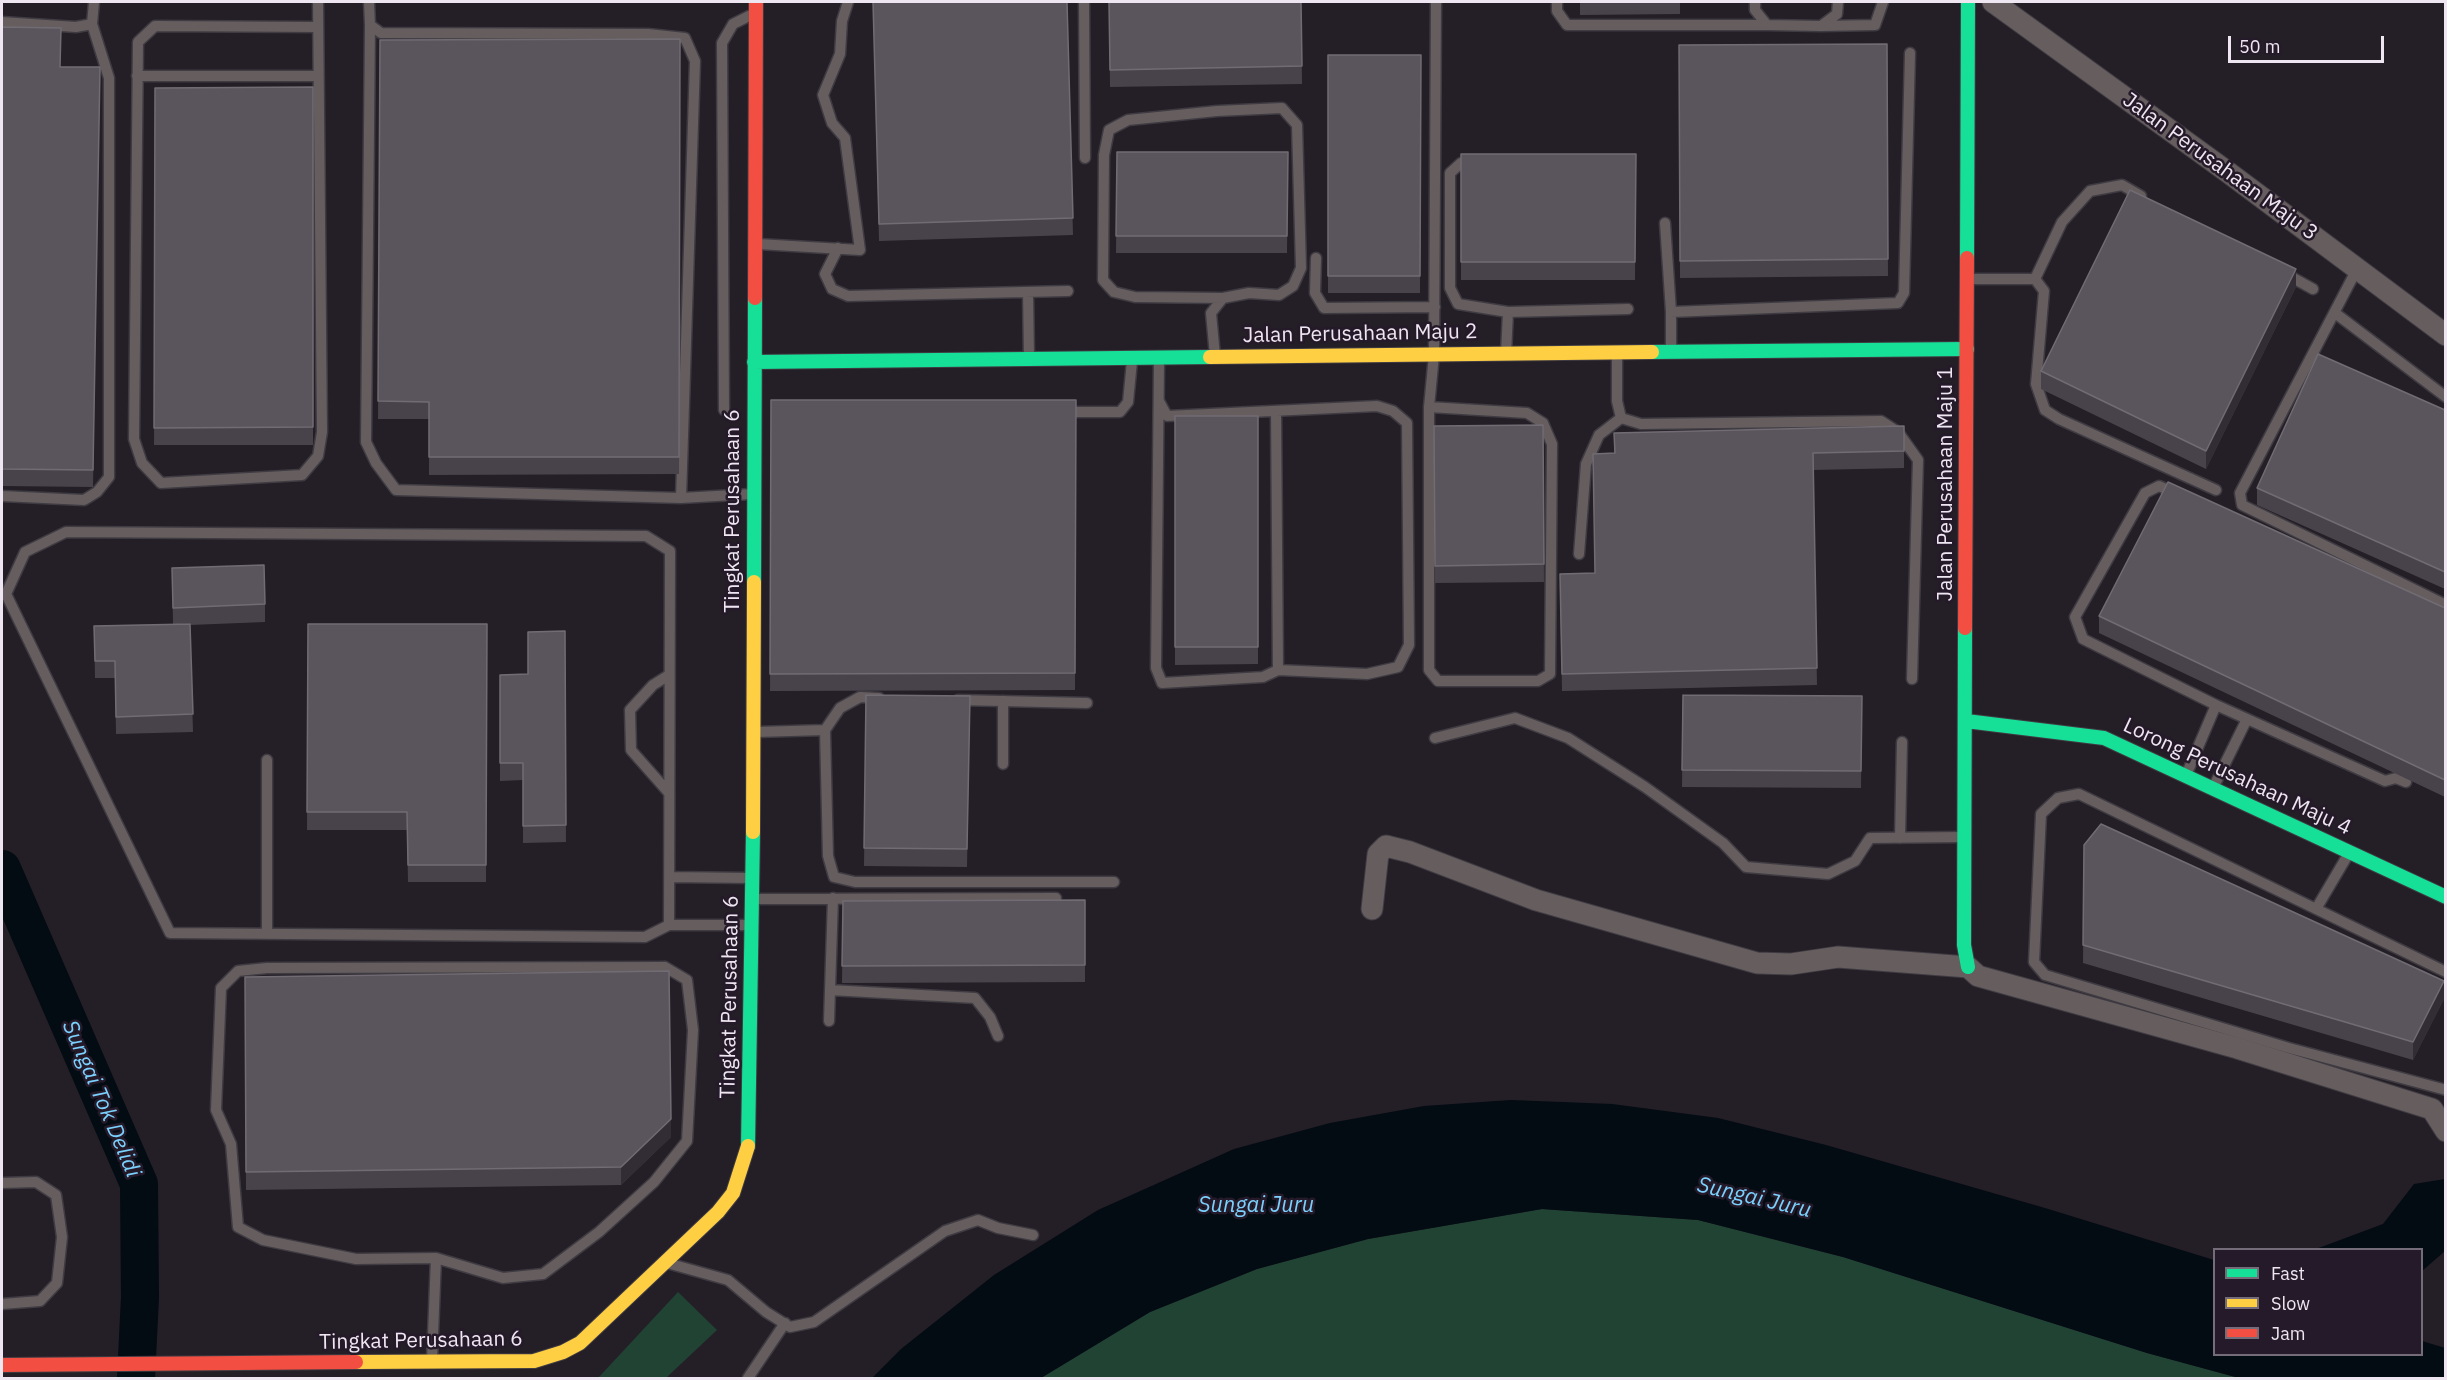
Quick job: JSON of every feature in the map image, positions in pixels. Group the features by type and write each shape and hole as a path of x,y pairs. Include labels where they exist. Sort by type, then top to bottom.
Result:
{"street":[{"name":"Jalan Perusahaan Maju 1","path":"1968,2 1964,945 1968,967"},
{"name":"Jalan Perusahaan Maju 3","path":"1993,2 2445,335"},
{"name":"Tingkat Perusahaan 6","path":"2,1365 188,1364 399,1367 431,1363 520,1362 563,1352 580,1343 603,1323 718,1212 733,1193 748,1152 753,899 756,7"},
{"name":"Jalan Perusahaan Maju 2","path":"754,362 1967,349"},
{"name":"Lorong Perusahaan Maju 4","path":"1966,721 2104,738 2445,897"},
{"path":"1372,909 1378,854 1386,846 1410,852 1536,900 1757,963 1791,964 1838,957 1968,967 1977,976 2237,1048 2432,1109 2445,1131"}],"lane":[{"path":"2,496 84,500 97,492 109,477 109,78 92,24 94,2"},
{"path":"317,27 155,26 138,42 134,439 142,463 161,483 302,475 318,456 322,432 316,76 318,2"},
{"path":"369,2 366,442 376,463 396,490 681,498 754,494"},
{"path":"755,243 860,250 845,138 832,123 823,95 840,54 842,21 848,2"},
{"path":"1084,2 1084,158"},
{"path":"1429,407 1527,413 1543,423 1552,444 1550,674 1539,681 1438,681 1429,670 1429,407 1434,355 1435,307 1437,2"},
{"path":"1557,2 1557,10 1567,25 1821,26 1875,25 1884,2"},
{"path":"1755,2 1755,10 1767,25"},
{"path":"1821,26 1837,14 1838,2"},
{"path":"724,410 722,43 733,24 756,7"},
{"path":"2,22 76,27 92,24"},
{"path":"370,25 381,33 648,34 685,38 695,61 681,498"},
{"path":"1671,312 1898,303 1904,293 1910,53"},
{"path":"137,75 316,76"},
{"path":"1215,357 1211,313 1223,298 1249,293 1280,295 1293,286 1301,268 1297,124 1282,108 1128,120 1109,130 1104,155 1103,280 1114,292 1136,297 1223,298"},
{"path":"1484,163 1461,163 1450,173 1450,288 1458,304 1508,312 1629,309"},
{"path":"2035,279 2062,222 2090,191 2122,185 2152,202"},
{"path":"1665,223 1671,312 1671,352"},
{"path":"838,248 825,274 832,288 848,296 1068,291"},
{"path":"1317,258 1315,293 1324,308 1435,307"},
{"path":"2273,267 2313,289"},
{"path":"2357,269 2240,493 2242,505 2445,605"},
{"path":"1967,279 2035,279"},
{"path":"2035,279 2044,291 2036,384 2045,410 2059,419 2216,490"},
{"path":"1028,292 1029,359"},
{"path":"1506,354 1508,312"},
{"path":"2335,313 2445,398"},
{"path":"1617,353 1617,401 1621,418"},
{"path":"1159,357 1156,668 1162,683 1263,677 1278,670 1367,674 1398,667 1409,645 1407,423 1393,411 1377,406 1167,416 1159,401"},
{"path":"1073,412 1120,412 1128,402 1132,358"},
{"path":"1276,411 1278,670"},
{"path":"1580,554 1586,464 1599,435 1621,418"},
{"path":"1621,418 1641,424 1881,421 1898,432 1918,460 1912,679"},
{"path":"2191,500 2159,486 2145,493 2075,617 2084,639 2216,705 2385,782 2396,778 2406,782"},
{"path":"669,925 670,551 646,536 66,532 25,552 6,594 168,931 174,934 645,937 669,925 752,926"},
{"path":"669,675 653,685 630,710 631,750 669,793"},
{"path":"896,698 860,698 840,708 825,730 828,856 834,877 855,882 1114,882"},
{"path":"943,700 1087,703"},
{"path":"1003,701 1003,764"},
{"path":"2185,776 2216,705"},
{"path":"1435,738 1515,718 1568,738 1645,787 1723,843 1746,867 1828,874 1855,861 1870,838 1965,837"},
{"path":"2212,789 2247,719"},
{"path":"753,732 825,730"},
{"path":"1899,838 1902,742"},
{"path":"267,760 267,934"},
{"path":"2445,972 2079,794 2058,798 2041,814 2034,962 2045,975 2289,1048 2445,1090"},
{"path":"2316,909 2349,852"},
{"path":"670,877 753,878"},
{"path":"829,1021 833,898"},
{"path":"753,899 1056,898"},
{"path":"665,967 687,981 693,1030 687,1141 654,1182 598,1232 543,1274 503,1278 436,1258 356,1259 263,1240 238,1227 231,1144 216,1110 221,988 238,971 267,968 665,967"},
{"path":"830,990 975,998 990,1017 998,1036"},
{"path":"2,1183 36,1182 56,1195 62,1237 57,1283 40,1301 2,1304"},
{"path":"664,1263 728,1280 790,1327 814,1322 945,1231 978,1220 998,1228 1033,1235"},
{"path":"431,1363 436,1258"},
{"path":"748,1378 785,1323"}],"green space":[{"path":"1542,1209 1698,1220 1843,1257 2147,1353 2239,1378 1041,1378 1150,1312 1257,1269 1368,1239"},
{"path":"678,1292 717,1330 666,1378 598,1378"}],"water":[{"name":"Sungai Juru","path":"1511,1100 1612,1104 1718,1118 1826,1145 2045,1208 2213,1260 2213,1356 2423,1356 2423,1341 2445,1348 2445,1378 2239,1378 2147,1353 1843,1257 1698,1220 1542,1209 1368,1239 1257,1269 1150,1312 1041,1378 872,1378 901,1349 994,1275 1098,1210 1234,1149 1330,1123 1424,1106"},
{"path":"2445,1179 2445,1251 2423,1270 2423,1248 2319,1248 2383,1224 2414,1184"}],"building":[{"path":"873,2 1067,2 1073,218 879,224"},
{"path":"1109,2 1301,2 1302,66 1110,70"},
{"path":"2,27 61,28 60,67 100,67 93,470 2,469"},
{"path":"680,39 679,457 429,457 429,402 378,401 380,40"},
{"path":"1887,44 1888,259 1680,261 1679,45"},
{"path":"1328,55 1421,55 1420,276 1328,276"},
{"path":"313,87 313,427 154,428 155,88"},
{"path":"1117,152 1288,152 1287,236 1116,236"},
{"path":"1461,154 1636,154 1635,262 1461,262"},
{"path":"2130,190 2296,269 2206,451 2041,371"},
{"path":"2318,354 2445,410 2445,572 2257,488"},
{"path":"771,400 1076,400 1075,673 770,674"},
{"path":"1175,416 1258,416 1258,647 1175,647"},
{"path":"1543,425 1544,564 1435,566 1434,426"},
{"path":"1904,426 1904,451 1813,453 1817,668 1562,674 1560,574 1595,573 1593,454 1615,453 1614,433"},
{"path":"2168,482 2445,608 2445,780 2099,616"},
{"path":"264,565 265,604 173,608 172,568"},
{"path":"190,624 193,714 116,717 115,661 95,661 94,626"},
{"path":"308,624 487,624 486,865 408,865 407,812 307,812"},
{"path":"565,631 566,825 523,826 523,763 500,763 500,675 528,674 528,632"},
{"path":"866,695 970,696 967,849 864,848"},
{"path":"1683,695 1862,696 1861,771 1682,770"},
{"path":"2101,824 2444,981 2413,1042 2083,945 2084,845"},
{"path":"1085,900 1085,965 842,966 843,901"},
{"path":"669,971 671,1119 621,1167 246,1172 245,977"}],"waterway":[{"name":"Sungai Tok Delidi","path":"2,869 139,1184 140,1297 136,1378"}],"traffic: fast":[{"path":"1967,258 1968,2"},
{"path":"754,582 755,298"},
{"path":"1652,352 1967,349"},
{"path":"754,362 1210,357"},
{"path":"1965,628 1964,945 1968,967"},
{"path":"1966,721 2104,738 2446,897"},
{"path":"748,1146 753,832"}],"traffic: slow":[{"path":"1210,357 1652,352"},
{"path":"753,832 754,582"},
{"path":"356,1362 534,1361 563,1352 580,1343 718,1212 733,1193 748,1146"}],"traffic: jam":[{"path":"755,298 756,2"},
{"path":"1965,628 1967,258"},
{"path":"2,1365 356,1362"}]}
